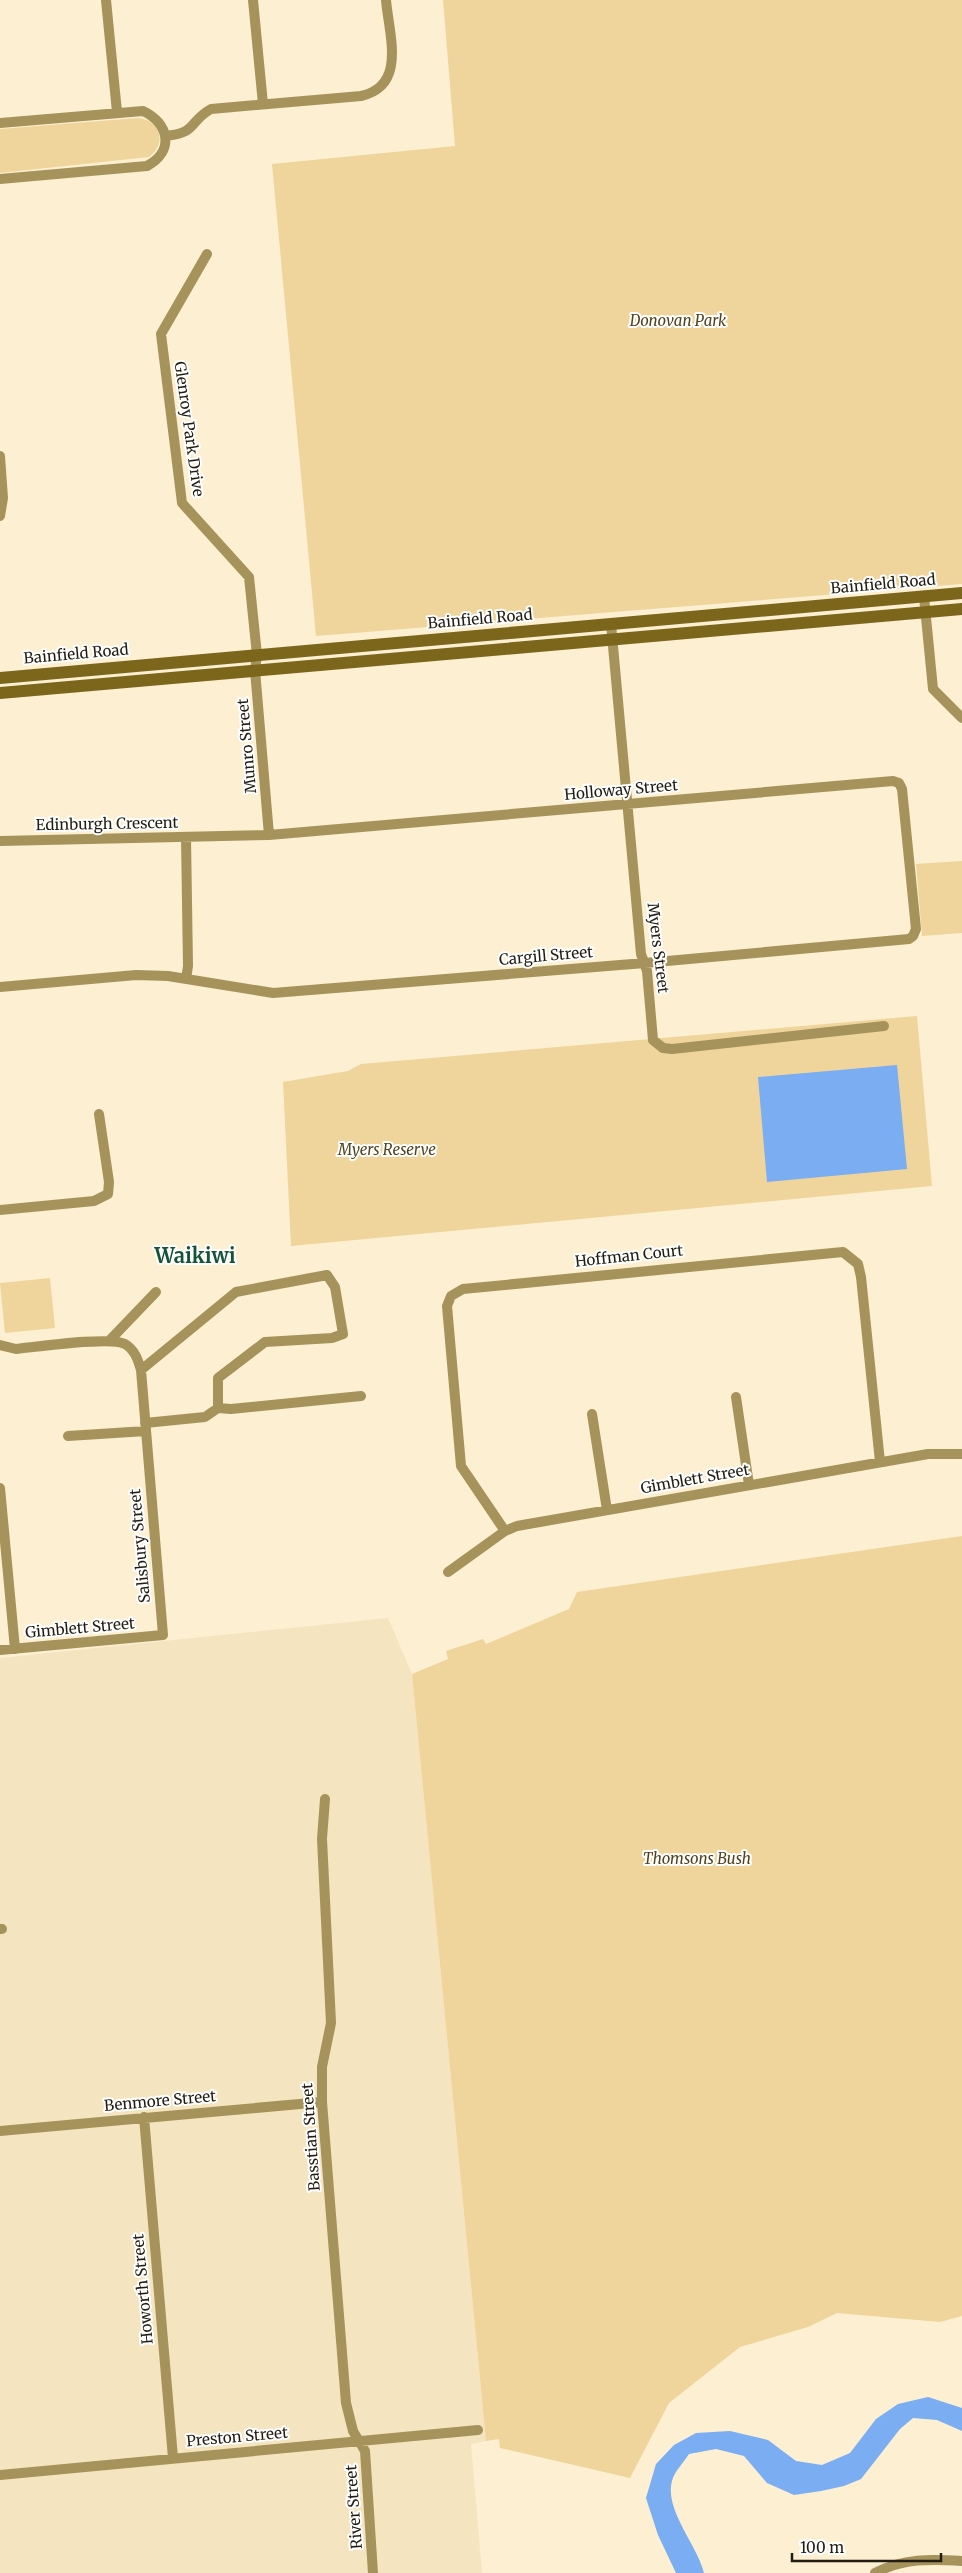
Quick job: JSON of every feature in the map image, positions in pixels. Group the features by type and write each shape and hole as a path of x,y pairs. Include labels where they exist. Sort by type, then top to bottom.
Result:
{"main road":[{"name":"Bainfield Road","path":"0,678 962,593"},
{"path":"0,693 962,609"},
{"path":"430,640 432,656"},
{"path":"84,670 85,686"}],"street":[{"path":"106,0 117,112"},
{"path":"253,0 263,104"},
{"path":"165,136 185,133 203,113 211,109 263,104 320,104 378,91 388,80 392,62 386,0"},
{"path":"0,124 143,111 159,121 165,136 160,156 147,166 0,179"},
{"name":"Glenroy Park Drive","path":"206,254 161,334 180,495 182,503 249,577 258,655"},
{"path":"0,456 3,498 0,516"},
{"path":"924,597 933,689 962,718"},
{"name":"Myers Street","path":"611,624 641,954 645,963 652,1036 656,1044 663,1048 884,1026"},
{"name":"Munro Street","path":"258,655 255,670 269,835"},
{"name":"Holloway Street","path":"186,838 269,835 893,781 899,783 902,789 916,929 913,936 909,938"},
{"name":"Edinburgh Crescent","path":"0,841 186,838 188,966 186,980"},
{"name":"Cargill Street","path":"186,980 272,993 645,963 909,938"},
{"path":"0,987 136,975 168,976 186,980"},
{"path":"0,1210 94,1201 108,1194 109,1182 99,1114"},
{"name":"Hoffman Court","path":"505,1531 461,1466 447,1306 450,1296 464,1289 843,1252 853,1258 858,1264 861,1277 880,1462"},
{"path":"140,1370 236,1292 327,1275 335,1287 343,1334 332,1338 265,1342 218,1378 218,1408"},
{"path":"0,1345 16,1349 109,1341 156,1292"},
{"name":"Salisbury Street","path":"109,1341 118,1341 133,1350 140,1370 146,1455 164,1635"},
{"path":"68,1436 145,1427 205,1417 218,1408 231,1409 361,1396"},
{"path":"736,1397 749,1485"},
{"path":"592,1414 608,1510"},
{"name":"Gimblett Street","path":"448,1572 505,1531 528,1523 941,1452 962,1454"},
{"path":"0,1488 15,1649"},
{"name":"Gimblett Street","path":"0,1650 164,1635"},
{"name":"Basstian Street","path":"326,1799 322,1839 331,2023 322,2067 322,2102 346,2403 353,2431 359,2441"},
{"name":"Benmore Street","path":"0,2131 322,2102"},
{"name":"Howorth Street","path":"144,2118 173,2458"},
{"name":"Preston Street","path":"0,2475 478,2430"},
{"name":"River Street","path":"359,2441 365,2451 373,2573"},
{"path":"875,2573 888,2566 909,2561 962,2561"}],"shaded area":[{"path":"388,1618 412,1674 486,2441 471,2444 482,2573 0,2573 0,1658"}],"green space":[{"name":"Donovan Park","path":"443,0 962,0 962,584 316,636 272,164 455,146"},
{"path":"137,118 145,119 151,123 159,133 158,145 149,157 0,173 0,129"},
{"path":"962,861 962,933 922,936 916,864"},
{"name":"Myers Reserve","path":"917,1016 932,1186 291,1246 283,1082 348,1071 361,1064"},
{"path":"50,1278 55,1328 5,1333 0,1283"},
{"name":"Thomsons Bush","path":"962,1536 962,2316 940,2322 837,2313 808,2327 740,2347 669,2403 630,2478 500,2448 499,2439 486,2441 412,1674 448,1659 446,1651 483,1639 486,1644 569,1609 577,1592"}],"water":[{"path":"897,1065 907,1169 767,1182 758,1077"},
{"path":"928,2397 962,2408 962,2431 937,2420 913,2418 900,2429 861,2479 844,2486 794,2495 767,2483 744,2456 716,2449 689,2454 673,2478 671,2492 677,2515 704,2573 676,2573 658,2535 646,2498 656,2464 674,2445 696,2433 730,2431 768,2440 796,2461 822,2465 850,2453 876,2419 898,2404"}],"district":[{"name":"Waikiwi","path":"195,1256"}]}
